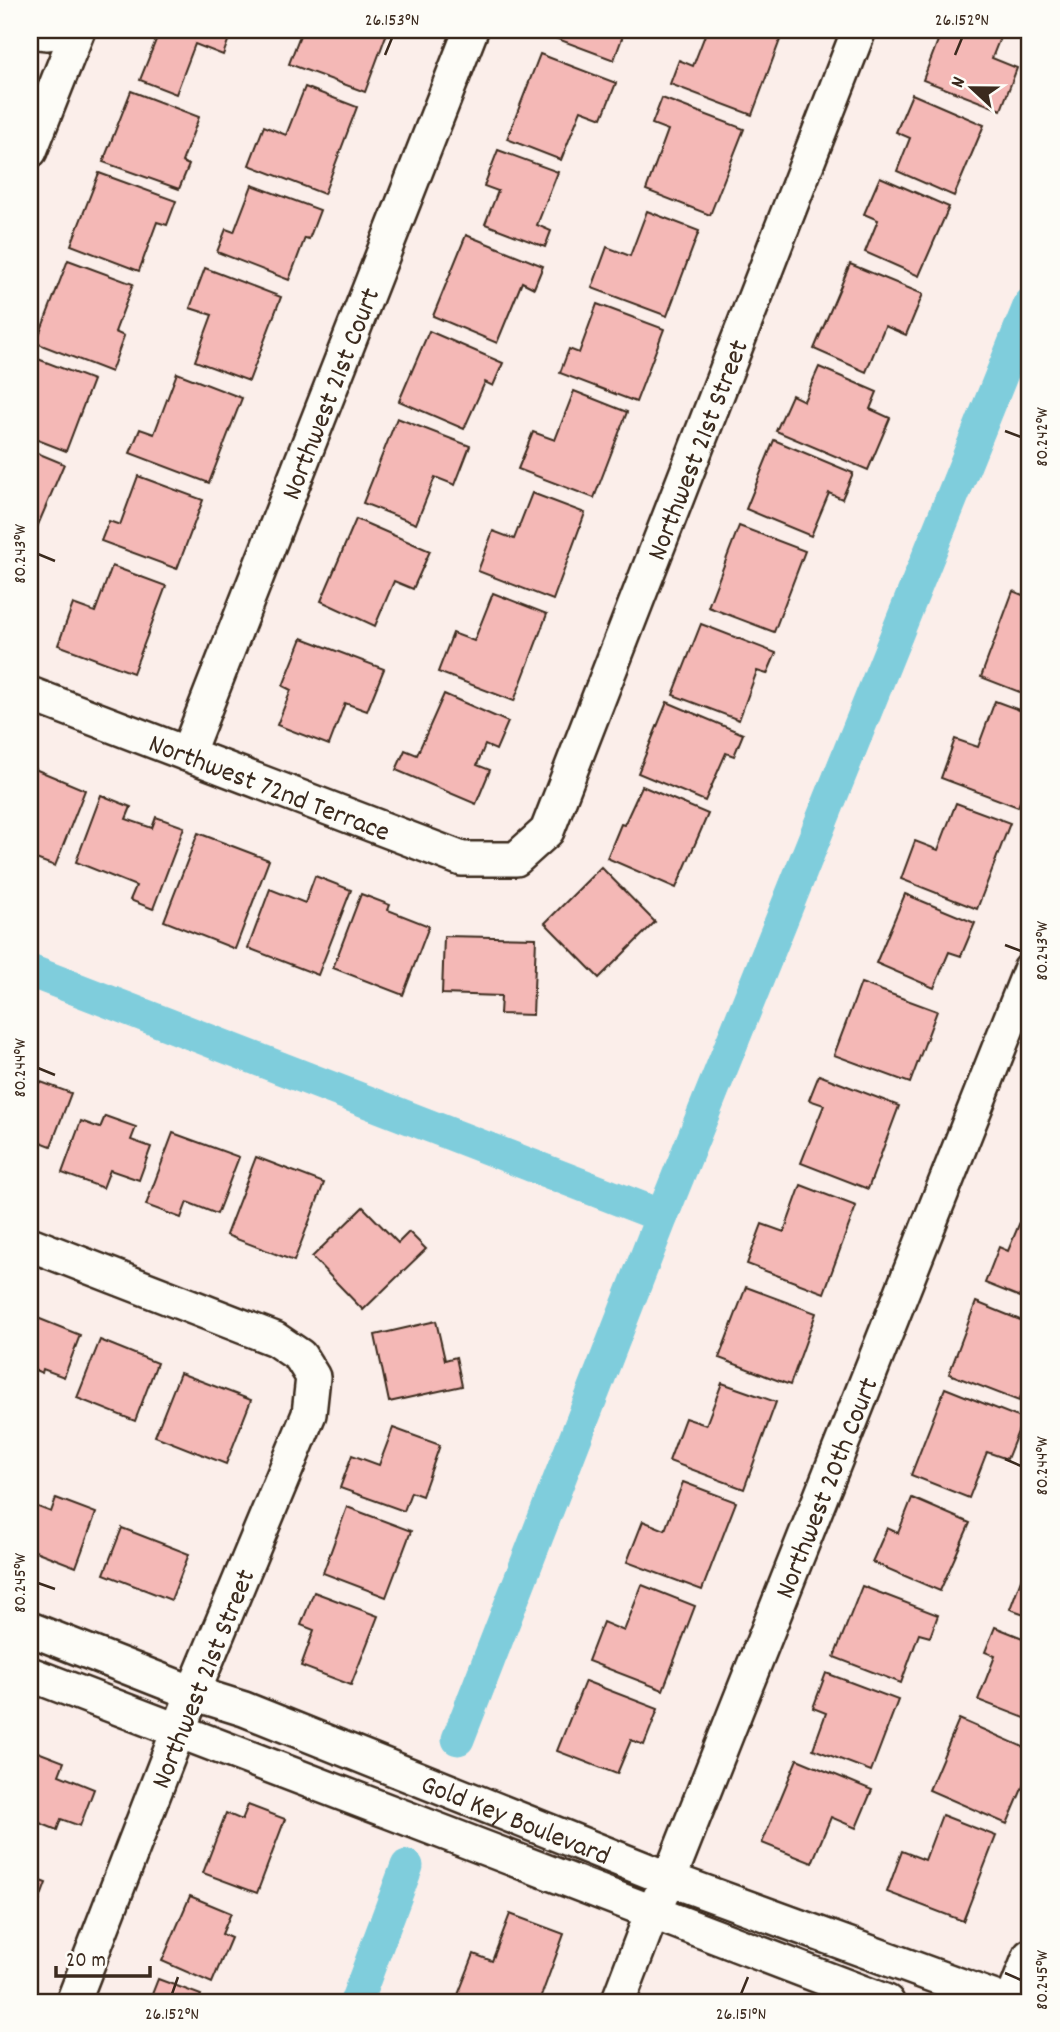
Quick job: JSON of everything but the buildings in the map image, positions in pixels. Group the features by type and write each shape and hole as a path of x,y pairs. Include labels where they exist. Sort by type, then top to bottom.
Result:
{"street":[{"path":"30,31 48,33 71,30"},
{"path":"30,151 78,30"},
{"name":"Northwest 21st Court","path":"187,754 471,30"},
{"name":"Northwest 21st Street","path":"516,859 547,831 859,30"},
{"name":"Northwest 72nd Terrace","path":"30,694 462,859 516,859"},
{"name":"Northwest 20th Court","path":"618,2002 1030,970"},
{"name":"Northwest 21st Street","path":"30,1244 275,1339 300,1356 313,1377 309,1414 194,1693 73,2002"},
{"name":"Gold Key Boulevard","path":"30,1629 194,1693 244,1709 669,1879 1006,2002"},
{"name":"Gold Key Boulevard","path":"30,1674 887,2002"},
{"path":"1012,2002 1030,1956"}],"waterway":[{"path":"458,1739 662,1216 1030,304"},
{"path":"30,971 662,1216"},
{"path":"356,2002 407,1866"}]}
